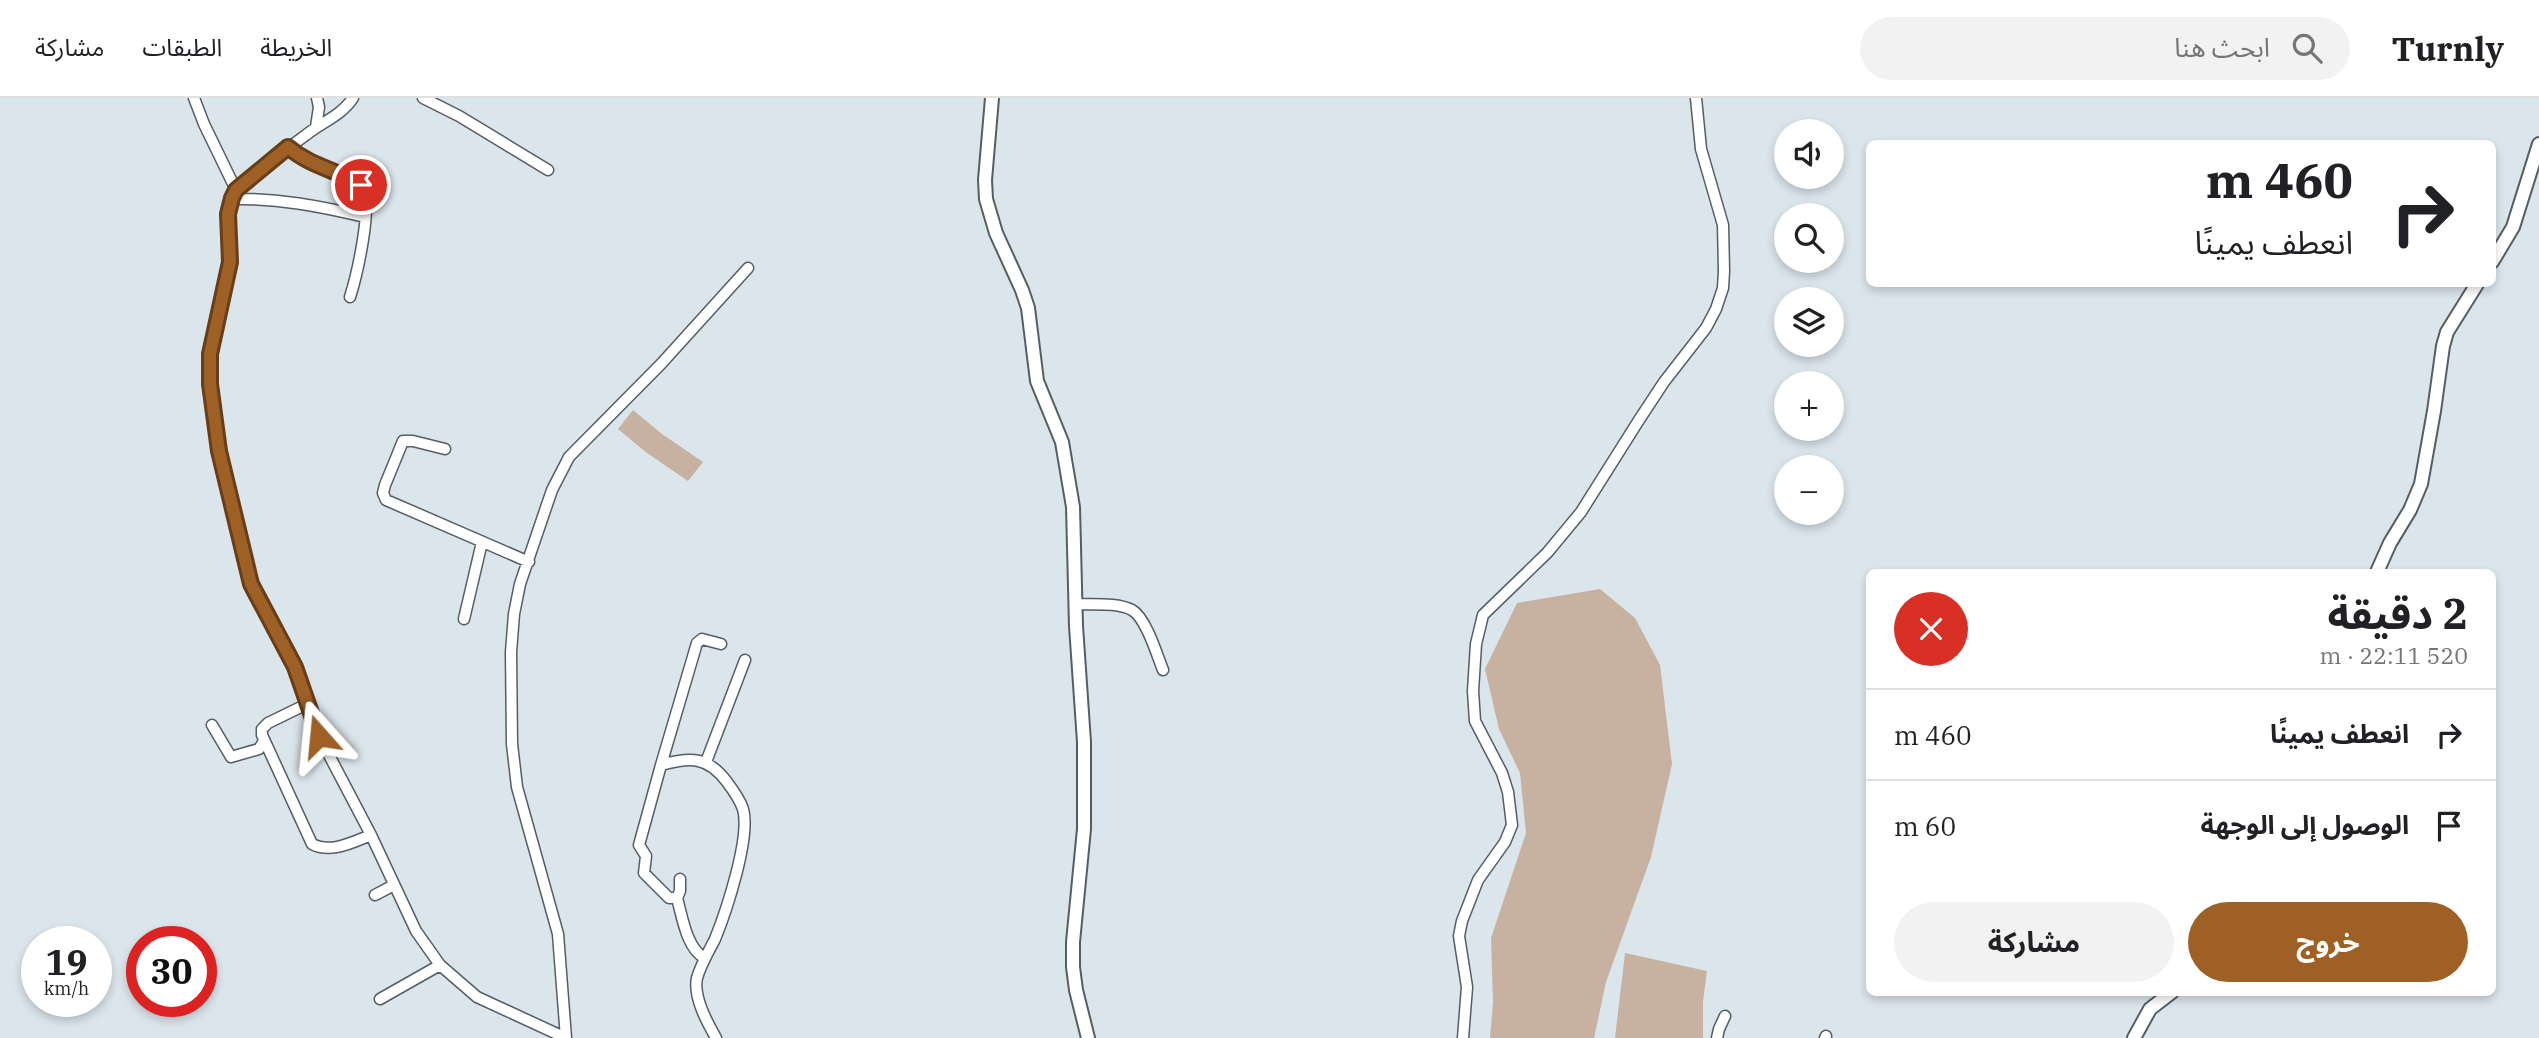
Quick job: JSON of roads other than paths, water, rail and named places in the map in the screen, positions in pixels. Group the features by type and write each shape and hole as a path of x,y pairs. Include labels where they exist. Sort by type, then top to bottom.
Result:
{"street":[{"path":"194,98 234,194"},
{"path":"316,127 319,107 317,98"},
{"path":"353,98 347,107 288,147 234,194 228,214 230,262 210,354 210,384 219,451 251,584 295,667 319,736 371,835 416,931 440,965 477,997 554,1035 566,1038 558,934 517,787 512,744 510,664 514,614 520,584 552,490 569,457 661,364 748,268"},
{"path":"423,98 459,116 548,170"},
{"path":"992,98 985,180 986,200 996,233 1028,308 1037,381 1062,442 1073,507 1084,742 1084,829 1073,967 1088,1038"},
{"path":"1463,1038 1467,987 1459,936 1462,921 1478,880 1505,842 1512,825 1510,800 1502,773 1475,721 1473,691 1476,644 1483,615 1547,554 1581,513 1664,382 1706,328 1716,309 1723,288 1723,225 1701,149 1696,98"},
{"path":"2496,255 2513,227 2539,144"},
{"path":"288,147 301,159 348,177 361,185 365,195 365,217 360,267 351,298"},
{"path":"234,194 318,206 365,217"},
{"path":"2378,569 2421,484 2443,346 2447,332 2475,287"},
{"path":"445,449 413,440 402,441 383,493 386,499 410,512 529,562"},
{"path":"464,619 482,542"},
{"path":"1076,604 1132,610 1144,625 1163,670"},
{"path":"677,898 669,898 644,873 646,856 639,845 697,643 708,639 721,644"},
{"path":"706,762 745,660"},
{"path":"309,704 268,723 262,729 264,741 312,844 321,849 335,847 371,835"},
{"path":"212,725 230,757 259,749 264,741"},
{"path":"661,765 685,759 706,762 724,778 743,810 744,829 729,898 716,937 697,978 705,1017 716,1038"},
{"path":"680,878 677,898 691,942 698,955 705,958"},
{"path":"375,895 394,885"},
{"path":"380,999 440,965"},
{"path":"2134,1038 2150,1009 2167,996"},
{"path":"1717,1038 1725,1016"}]}
